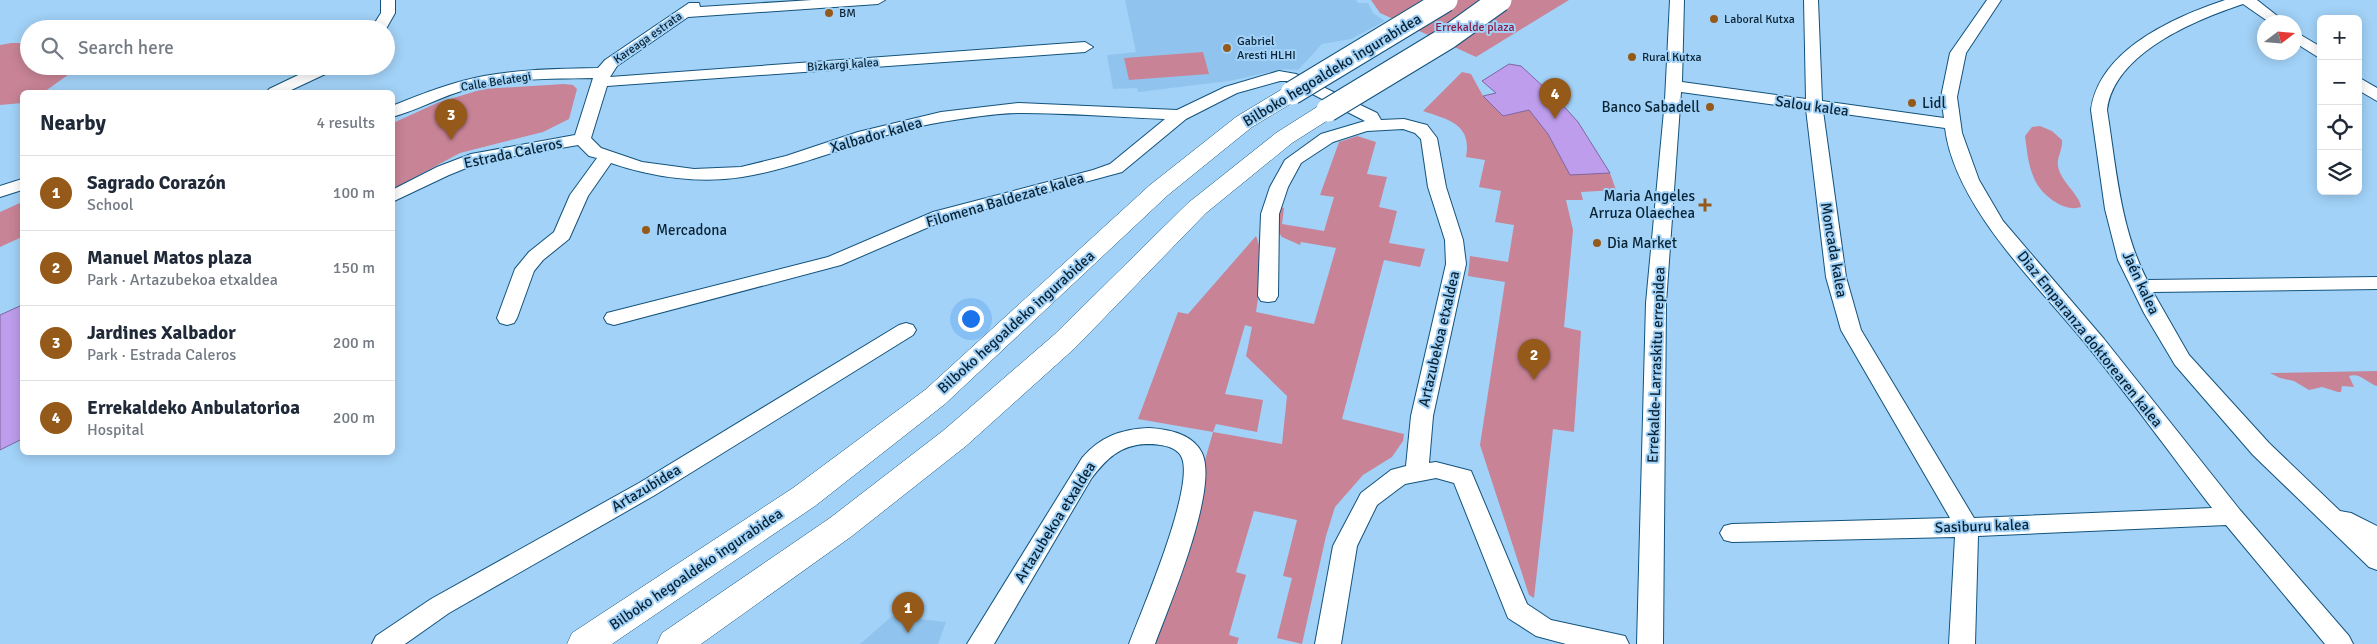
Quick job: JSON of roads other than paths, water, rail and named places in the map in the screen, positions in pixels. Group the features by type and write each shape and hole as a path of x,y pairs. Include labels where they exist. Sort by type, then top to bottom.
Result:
{"highway":[{"name":"Bilboko hegoaldeko ingurabidea","path":"584,644 804,497 935,397 1159,190 1244,122 1446,0"},
{"path":"674,644 841,527 955,438 1065,341 1197,208 1284,138 1447,38 1500,0"}],"street":[{"path":"384,20 388,13 388,0"},
{"name":"Kareaga estrata","path":"582,139 602,77 611,63 703,0"},
{"path":"684,13 878,0"},
{"name":"Errekalde-Larraskitu errepidea","path":"1650,644 1656,303 1674,86 1677,0"},
{"name":"Moncada kalea","path":"1811,0 1814,106 1836,277 1851,330 1967,528"},
{"path":"2200,0 2219,6"},
{"name":"Jaén kalea","path":"2239,0 2219,6 2156,37 2114,72 2100,95 2099,110 2114,209 2127,260 2182,360 2255,443 2377,560"},
{"path":"2248,0 2268,15"},
{"name":"Diaz Emparanza doktorearen kalea","path":"1990,1 1958,54 1949,97 1952,124 1970,180 1995,224 2097,344 2232,516 2340,644"},
{"path":"2302,41 2317,51"},
{"name":"Bizkargi kalea","path":"602,77 1085,48"},
{"path":"279,90 311,75"},
{"name":"Calle Belategi","path":"395,111 427,97 466,85 538,75 602,77"},
{"name":"Filomena Baldezate kalea","path":"614,318 834,261 939,216 1116,168 1180,115 1231,90 1285,75 1372,117 1375,125"},
{"path":"2362,85 2377,96"},
{"name":"Salou kalea","path":"1674,86 1952,124"},
{"name":"Xalbador kalea","path":"582,139 595,152 639,167 694,174 740,172 791,160 864,136 941,116 1018,108 1180,115"},
{"name":"Artazubekoa etxaldea","path":"1268,296 1270,214 1279,188 1294,160 1326,138 1375,125 1413,125 1421,129 1429,138 1437,187 1454,240 1456,264 1422,416 1417,473"},
{"name":"Estrada Caleros","path":"395,195 443,171 477,158 582,139"},
{"path":"506,318 526,269 536,256 562,235 578,194 608,156"},
{"path":"0,192 20,185"},
{"path":"2140,286 2377,283"},
{"name":"Artazubidea","path":"385,644 440,606 646,489 906,330"},
{"name":"Artazubekoa etxaldea","path":"980,644 1083,473 1100,451 1117,441 1141,436 1156,436 1171,439 1184,446 1192,454 1195,475 1191,507 1142,644"},
{"path":"1328,644 1345,546 1369,499 1400,476 1436,470 1463,477 1517,611 1545,629 1616,644"},
{"path":"2323,510 2360,530 2377,535"},
{"name":"Sasiburu kalea","path":"1732,533 1967,528 2232,516"},
{"path":"1962,644 1967,528"}],"place":[{"name":"BM","path":"829,13"},
{"name":"Laboral Kutxa","path":"1714,19"},
{"name":"Gabriel Aresti HLHI","path":"1227,48"},
{"name":"Rural Kutxa","path":"1632,57"},
{"name":"Lidl","path":"1912,103"},
{"name":"Banco Sabadell","path":"1710,107"},
{"name":"Errekaldeko Anbulatorioa","path":"1555,119"},
{"name":"Jardines Xalbador","path":"451,140"},
{"name":"Maria Angeles Arruza Olaechea","path":"1705,205"},
{"name":"Mercadona","path":"646,230"},
{"name":"Dia Market","path":"1597,243"},
{"name":"Manuel Matos plaza","path":"1534,380"},
{"name":"Sagrado Corazón","path":"908,633"}],"park label":[{"name":"Errekalde plaza","path":"1475,27"}]}
